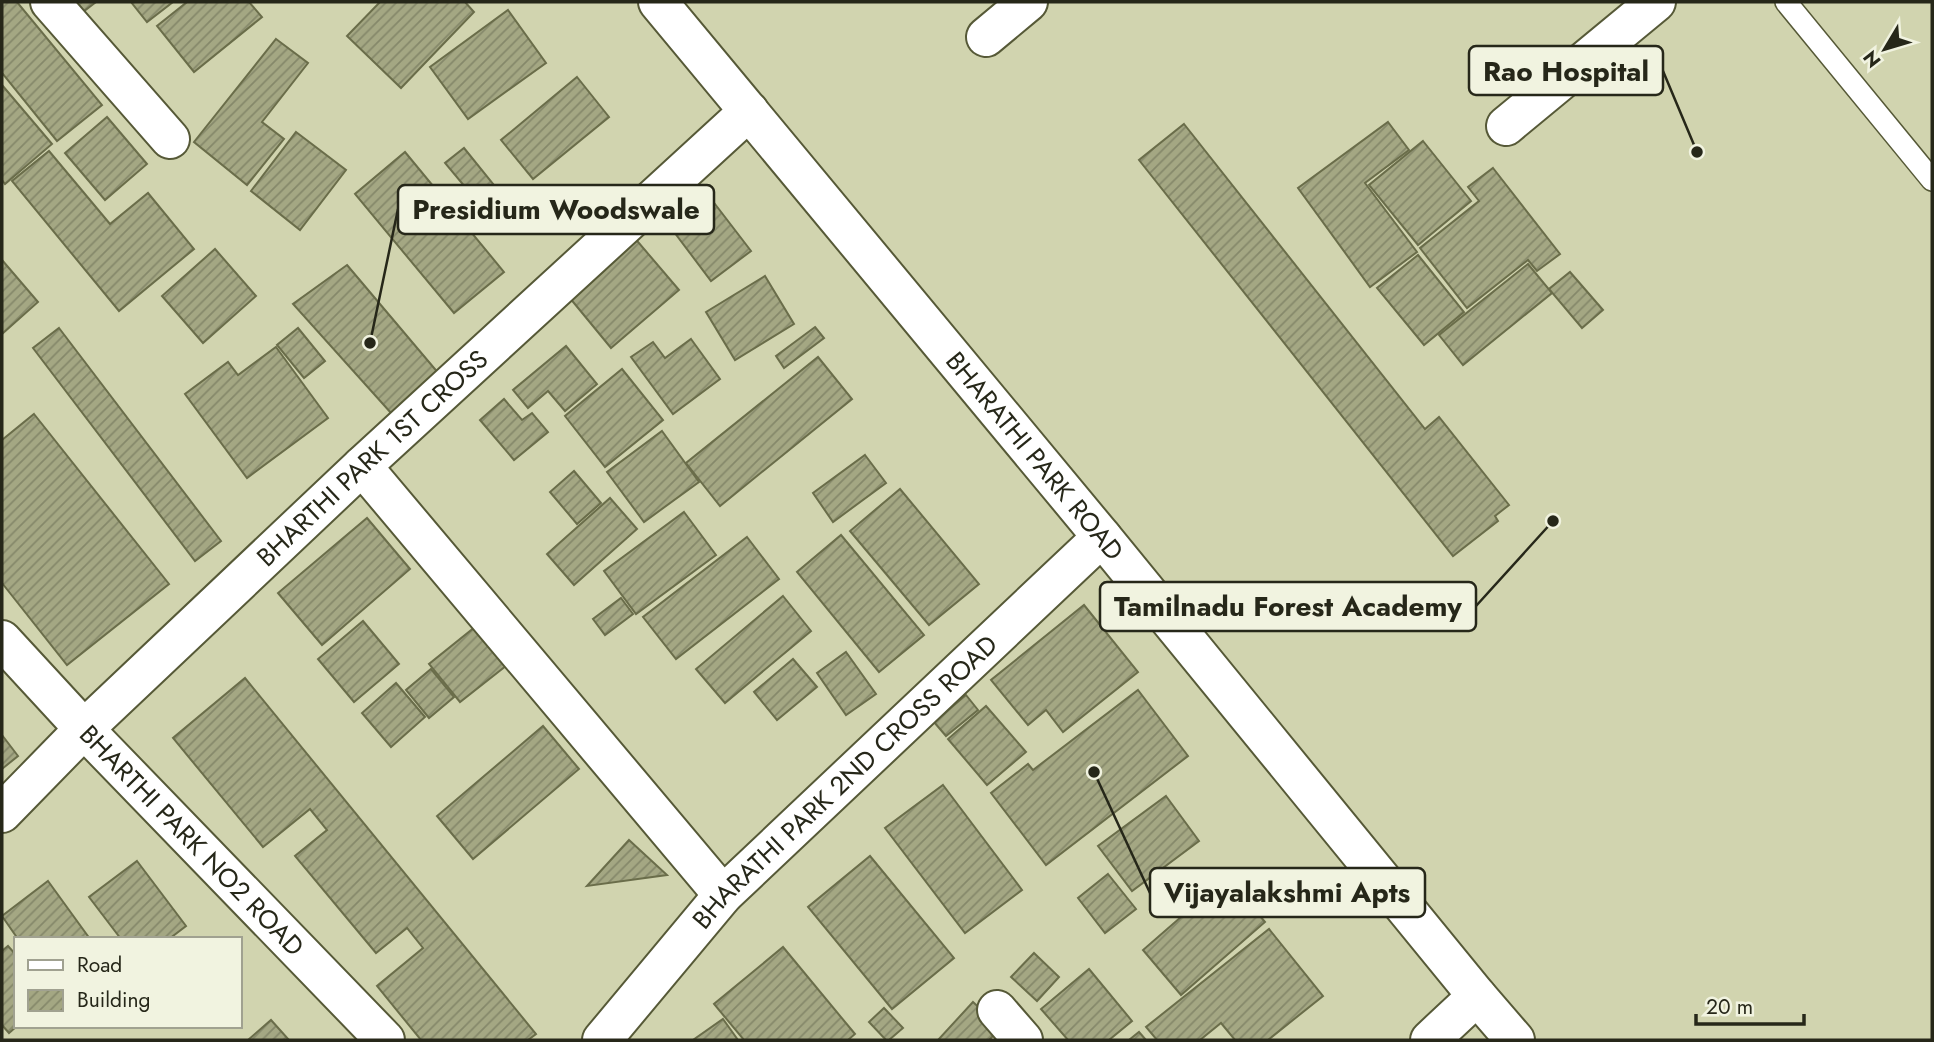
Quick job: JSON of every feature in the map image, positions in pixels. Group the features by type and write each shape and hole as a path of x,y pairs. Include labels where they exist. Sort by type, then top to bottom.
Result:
{"street":[{"path":"50,2 170,139"},
{"name":"BHARATHI PARK ROAD","path":"658,2 1515,1040"},
{"path":"986,37 1028,2"},
{"path":"1506,126 1656,2"},
{"name":"BHARTHI PARK 1ST CROSS","path":"2,813 84,729 362,466 749,111"},
{"path":"362,466 723,895"},
{"name":"BHARATHI PARK 2ND CROSS ROAD","path":"601,1040 723,895 1102,537"},
{"name":"BHARTHI PARK NO2 ROAD","path":"2,640 84,729 385,1040"},
{"path":"1430,1040 1477,996"},
{"path":"997,1010 1023,1040"}],"lane":[{"path":"1786,2 1932,180"}],"building":[{"path":"2,2 17,2 102,105 57,141 2,73"},
{"path":"63,2 96,2 75,18"},
{"path":"131,2 173,2 147,22"},
{"path":"187,2 249,2 262,17 194,72 157,26"},
{"path":"380,2 465,2 474,12 401,88 347,36"},
{"path":"508,10 546,63 468,119 430,67"},
{"path":"276,39 308,63 262,122 284,139 247,185 194,142"},
{"path":"577,77 609,117 533,179 501,140"},
{"path":"2,85 52,144 5,184 2,180"},
{"path":"107,117 147,164 105,200 65,153"},
{"path":"1388,122 1409,150 1365,183 1417,252 1370,287 1298,188"},
{"path":"1184,124 1425,429 1439,417 1509,505 1495,516 1498,521 1453,556 1139,160"},
{"path":"296,132 346,170 300,230 251,191"},
{"path":"1423,141 1471,201 1418,245 1369,185"},
{"path":"464,148 494,185 476,200 445,163"},
{"path":"49,151 110,224 148,193 194,249 119,311 12,181"},
{"path":"405,152 504,272 454,313 355,194"},
{"path":"1493,168 1560,254 1537,271 1528,260 1467,308 1420,248 1479,201 1468,187"},
{"path":"705,191 751,251 711,281 665,220"},
{"path":"627,229 679,290 611,348 560,286"},
{"path":"215,249 256,296 203,343 162,296"},
{"path":"1418,255 1464,312 1424,345 1377,288"},
{"path":"2,260 38,302 2,334"},
{"path":"1528,264 1552,293 1463,365 1439,335"},
{"path":"347,265 445,381 400,423 293,304"},
{"path":"1570,272 1603,310 1582,328 1549,289"},
{"path":"765,276 794,324 735,360 706,312"},
{"path":"815,327 824,338 784,368 776,356"},
{"path":"59,328 221,541 195,561 33,348"},
{"path":"298,328 325,361 304,378 277,345"},
{"path":"691,339 720,379 673,414 631,357 653,342 665,358"},
{"path":"566,346 597,384 565,411 548,391 528,408 513,390"},
{"path":"276,347 328,418 247,478 185,394 228,362 238,375"},
{"path":"818,357 852,399 720,506 686,463"},
{"path":"622,369 663,420 605,467 565,416"},
{"path":"504,399 522,420 532,413 548,432 514,460 480,420"},
{"path":"34,414 169,584 67,665 2,583 2,440"},
{"path":"662,431 699,482 644,522 607,472"},
{"path":"865,455 886,483 833,522 813,493"},
{"path":"574,471 601,503 577,524 550,492"},
{"path":"900,489 979,584 929,625 850,531"},
{"path":"610,498 637,529 574,585 547,554"},
{"path":"684,512 716,555 636,614 604,571"},
{"path":"367,518 410,569 322,645 278,593"},
{"path":"841,535 924,635 879,672 797,572"},
{"path":"747,537 779,579 676,659 643,617"},
{"path":"783,596 811,631 725,703 696,669"},
{"path":"621,598 633,614 605,635 593,619"},
{"path":"1084,605 1138,672 1063,732 1046,710 1028,725 991,680"},
{"path":"363,621 399,664 354,702 318,659"},
{"path":"480,623 511,662 460,702 429,664"},
{"path":"846,652 876,694 846,715 817,673"},
{"path":"793,659 817,687 777,720 754,692"},
{"path":"431,669 454,697 429,718 406,690"},
{"path":"245,678 536,1034 528,1040 421,1040 377,986 423,948 407,928 376,953 295,856 327,830 310,809 263,847 173,738"},
{"path":"396,683 425,717 391,747 362,713"},
{"path":"1138,690 1188,756 1046,865 991,793 1028,764 1033,770"},
{"path":"966,695 978,710 946,736 934,722"},
{"path":"986,706 1026,752 987,785 948,739"},
{"path":"543,726 579,769 473,859 437,816"},
{"path":"2,735 18,756 2,769"},
{"path":"943,785 1022,890 965,933 885,828"},
{"path":"1166,796 1199,841 1132,891 1098,846"},
{"path":"629,840 667,875 587,886"},
{"path":"870,856 954,958 892,1009 808,907"},
{"path":"137,861 186,926 172,937 119,937 89,897"},
{"path":"1108,874 1136,909 1105,933 1078,898"},
{"path":"1227,877 1265,922 1181,995 1143,950"},
{"path":"48,881 89,937 17,937 2,916"},
{"path":"1269,929 1323,996 1268,1040 1235,1040 1221,1023 1200,1040 1157,1040 1146,1027"},
{"path":"8,946 14,953 15,1028 9,1033 2,1025 2,951"},
{"path":"783,947 855,1034 848,1040 744,1040 714,1004"},
{"path":"1034,953 1059,977 1037,1001 1011,977"},
{"path":"1089,969 1132,1021 1109,1040 1068,1040 1041,1009"},
{"path":"973,1002 1001,1028 989,1040 938,1040"},
{"path":"884,1008 903,1028 889,1040 869,1022"},
{"path":"723,1019 738,1040 693,1040"},
{"path":"271,1020 289,1040 248,1040"},
{"path":"1139,1032 1146,1040 1129,1040"}],"place":[{"name":"Rao Hospital","path":"1697,152"},
{"name":"Presidium Woodswale","path":"370,343"},
{"name":"Tamilnadu Forest Academy","path":"1553,521"},
{"name":"Vijayalakshmi Apts","path":"1094,772"}]}
